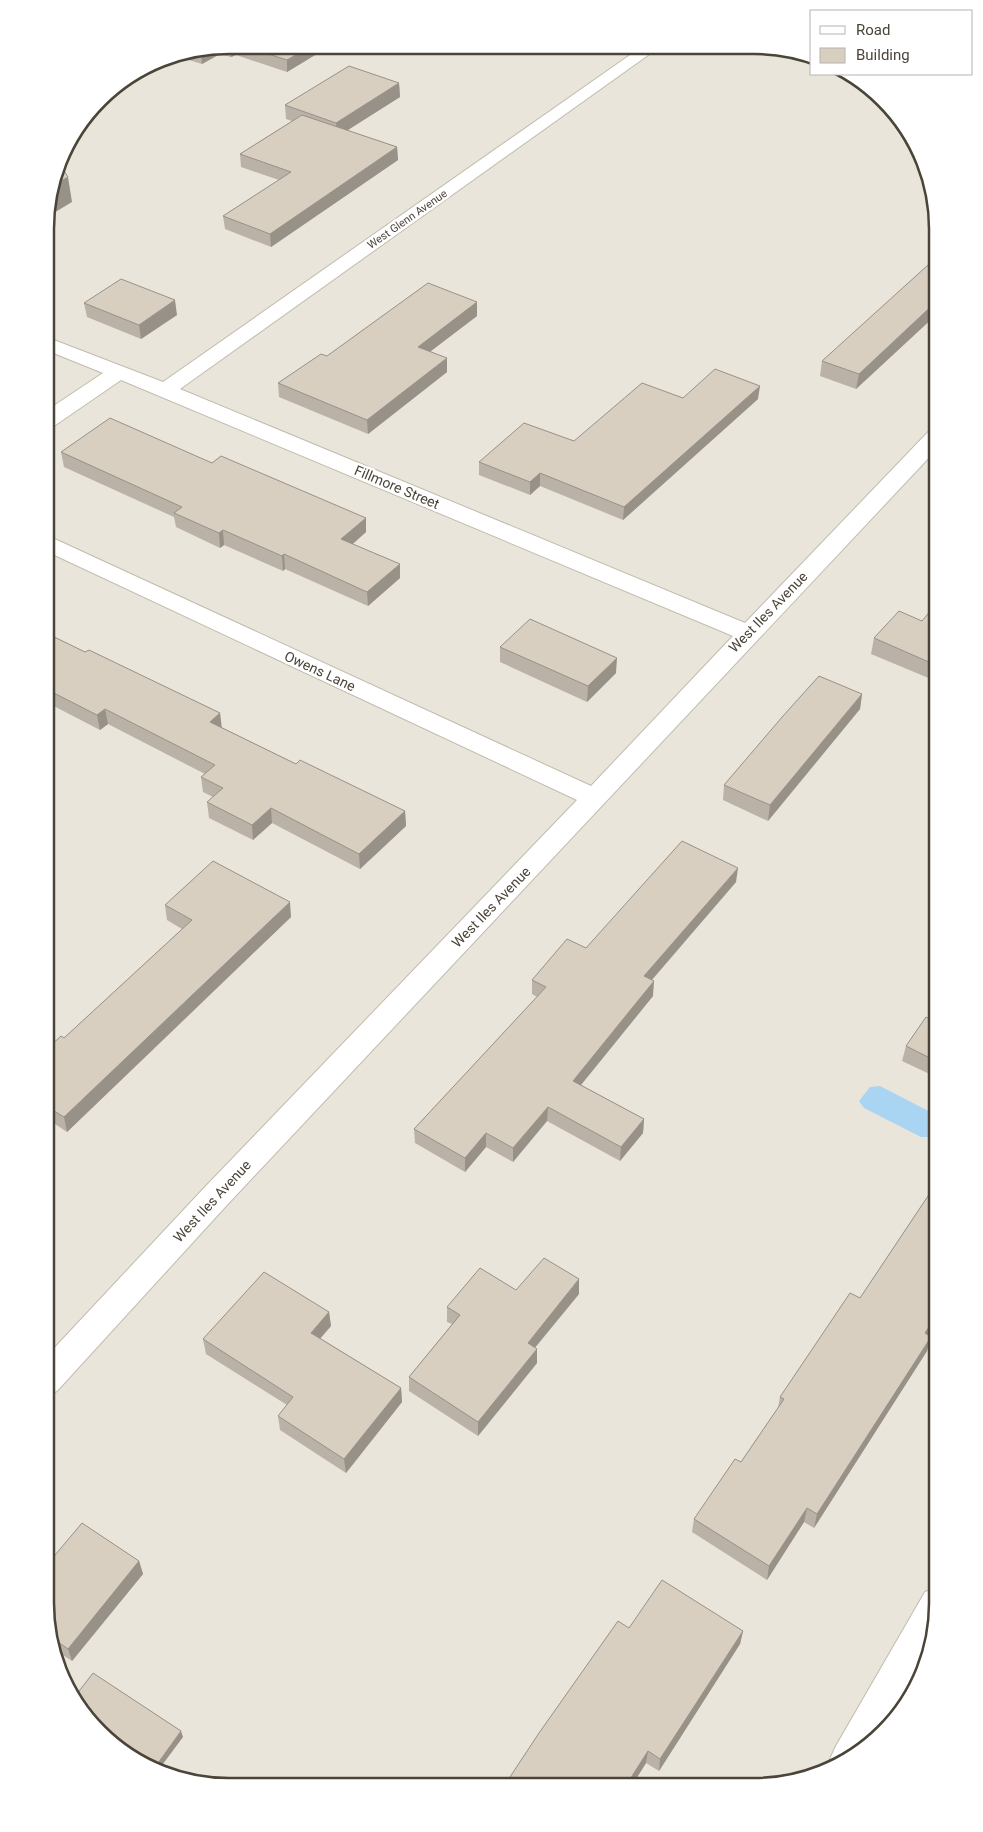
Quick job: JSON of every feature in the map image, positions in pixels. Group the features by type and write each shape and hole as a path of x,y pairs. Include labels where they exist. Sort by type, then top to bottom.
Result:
{"street":[{"name":"West Glenn Avenue","path":"165,390 641,54"},
{"name":"Fillmore Street","path":"54,345 748,634"},
{"path":"54,416 119,372"},
{"name":"West Iles Avenue","path":"54,1371 210,1203 929,444"},
{"name":"Owens Lane","path":"54,546 595,798"},
{"path":"858,1744 928,1621"}],"shaded area":[{"path":"217,54 766,54 788,57 810,63 810,75 837,75 870,97 886,113 900,132 911,151 920,173 928,206 929,229 929,1615 926,1637 916,1670 906,1691 893,1710 870,1735 851,1749 832,1760 810,1769 766,1778 206,1777 162,1765 141,1755 113,1735 97,1719 83,1700 72,1681 63,1659 54,1615 55,206 67,162 77,141 97,113 113,97 141,77 173,63"}],"water":[{"path":"880,1086 929,1111 929,1137 921,1137 864,1108 859,1101 870,1087"}],"building":[{"path":"269,54 297,54 287,60"},
{"path":"349,66 399,83 336,123 285,105"},
{"path":"302,115 397,147 270,234 223,216 291,172 240,154"},
{"path":"64,171 68,177 61,181"},
{"path":"928,265 929,308 859,374 822,361"},
{"path":"121,279 175,300 139,325 84,303"},
{"path":"428,283 477,302 418,347 447,358 367,420 278,383 321,354 327,356"},
{"path":"715,369 760,386 624,507 540,473 530,482 479,462 524,423 574,441 642,383 683,398"},
{"path":"110,418 212,463 221,456 366,518 341,539 400,564 367,592 284,554 282,556 223,530 219,533 174,513 182,507 61,452"},
{"path":"899,611 922,621 929,613 929,662 874,638"},
{"path":"530,619 617,658 588,686 500,647"},
{"path":"54,637 85,652 89,650 220,713 210,722 296,764 300,760 405,811 359,854 271,808 252,825 207,802 223,788 201,777 215,765 105,709 97,715 54,693"},
{"path":"819,676 862,694 770,805 724,785 783,716"},
{"path":"682,841 738,868 644,976 654,981 573,1081 644,1119 621,1147 548,1107 513,1148 486,1133 465,1158 414,1129 546,987 532,980 567,939 586,948"},
{"path":"213,861 290,902 64,1117 54,1111 54,1043 61,1036 64,1038 192,920 165,905"},
{"path":"926,1017 929,1018 929,1058 906,1046"},
{"path":"929,1194 929,1327 925,1333 929,1336 929,1340 817,1514 807,1508 769,1566 694,1519 735,1459 741,1462 784,1399 780,1397 850,1293 860,1298"},
{"path":"544,1258 579,1279 528,1343 537,1349 478,1422 409,1377 460,1315 447,1307 480,1268 516,1290"},
{"path":"264,1272 329,1312 311,1333 401,1388 344,1459 278,1416 293,1397 203,1339"},
{"path":"82,1523 139,1561 68,1649 58,1642 57,1637 54,1615 54,1556"},
{"path":"662,1580 743,1631 660,1759 648,1751 631,1778 509,1778 618,1621 629,1628"},
{"path":"93,1673 181,1731 158,1763 141,1755 113,1735 97,1719 78,1692"}]}
